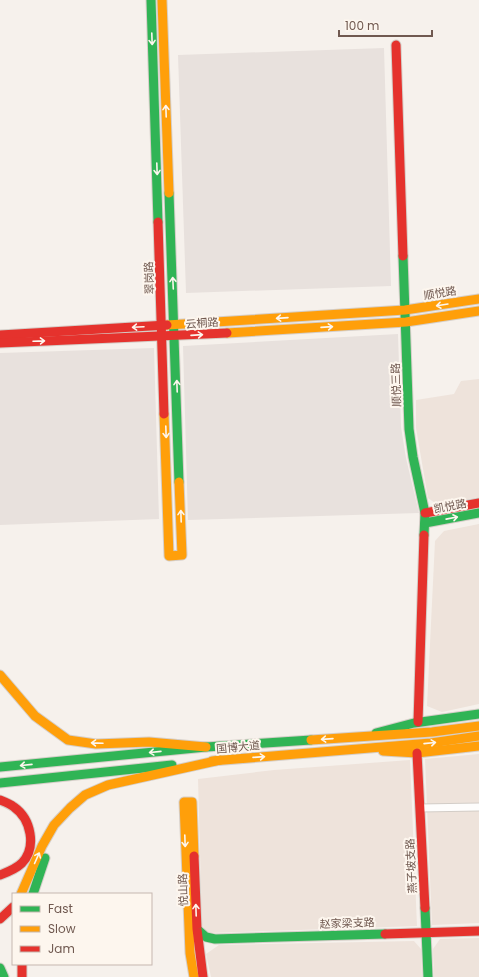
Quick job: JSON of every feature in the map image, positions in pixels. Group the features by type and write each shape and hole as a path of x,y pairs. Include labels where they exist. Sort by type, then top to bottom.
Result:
{"main road":[{"name":"翠岗路","path":"151,0 169,556 182,555 175,326 167,178 162,0"},
{"name":"顺悦三路","path":"396,45 409,429 413,458 425,513 418,722"},
{"name":"顺悦路","path":"405,310 479,299"},
{"name":"云桐路","path":"0,335 175,326 405,310"},
{"path":"406,322 479,311"},
{"name":"云桐路","path":"0,343 163,337 406,322"},
{"name":"凯悦路","path":"425,513 479,503"},
{"name":"凯悦路","path":"425,523 479,512"},
{"path":"0,675 35,716 68,740"},
{"path":"0,689 31,721 48,732 68,740 96,744 149,742 206,747"},
{"path":"366,736 418,722 479,714"},
{"name":"国博大道","path":"0,768 206,747 432,732 479,726"},
{"name":"国博大道","path":"0,784 220,760 432,743 479,736"},
{"path":"365,749 417,753 479,746"},
{"name":"燕子坡支路","path":"417,753 428,977"},
{"path":"21,893 42,846 54,825 85,795 108,785 220,760"},
{"path":"0,800 12,804 23,813 30,827 31,841 27,855 17,867 3,874"},
{"name":"悦山路","path":"194,977 190,953 188,802 197,929 203,977"},
{"path":"34,893 45,859 70,808"},
{"path":"0,919 12,908"},
{"path":"197,929 206,936 215,939"},
{"name":"赵家梁支路","path":"215,939 479,931"},
{"path":"199,952 203,945 215,939"},
{"path":"22,965 22,977"},
{"path":"0,968 4,977"}],"street":[{"path":"420,808 479,807"}],"shaded area":[{"path":"384,48 391,286 186,293 178,55"},
{"path":"398,334 401,427 406,458 419,513 188,520 183,346"},
{"path":"154,348 159,519 0,525 0,353"},
{"path":"479,379 479,497 438,505 428,498 416,428 416,400 454,394 461,381"},
{"path":"479,524 479,704 442,712 427,706 435,541 444,531"},
{"path":"479,754 479,923 432,925 425,759"},
{"path":"410,760 417,926 208,933 202,925 198,779 274,770"},
{"path":"479,938 479,977 434,977 433,949 440,939"},
{"path":"414,941 421,949 422,977 211,977 206,954 219,945"}],"traffic: fast":[{"path":"151,0 158,222"},
{"path":"169,193 179,482"},
{"path":"403,256 409,429 413,457 425,513 424,535"},
{"path":"425,523 479,513"},
{"path":"376,733 414,723 479,714"},
{"path":"0,767 206,747 311,740"},
{"path":"0,783 172,765"},
{"path":"33,893 45,858"},
{"path":"425,908 428,977"},
{"path":"197,929 206,937 215,939 385,934"},
{"path":"0,968 4,977"}],"traffic: slow":[{"path":"162,0 169,193"},
{"path":"167,325 405,310 479,299"},
{"path":"227,333 406,322 479,311"},
{"path":"164,414 169,556 182,555 179,482"},
{"path":"0,675 35,716 68,740 96,744 149,742 206,747"},
{"path":"311,740 432,732 479,726"},
{"path":"212,761 431,743 479,736"},
{"path":"383,751 417,753 479,746"},
{"path":"21,893 42,846 54,825 85,795 108,785 220,760"},
{"path":"194,856 192,802 184,802 190,953 194,977"}],"traffic: jam":[{"path":"396,45 403,256"},
{"path":"158,222 164,414"},
{"path":"0,335 167,325"},
{"path":"0,343 227,333"},
{"path":"425,513 479,503"},
{"path":"418,722 424,535"},
{"path":"417,753 425,908"},
{"path":"0,800 20,812 28,826 31,841 27,856 22,863 15,869 0,875"},
{"path":"194,856 197,929 203,977"},
{"path":"0,919 12,908"},
{"path":"385,934 479,931"},
{"path":"22,965 22,977"}]}
